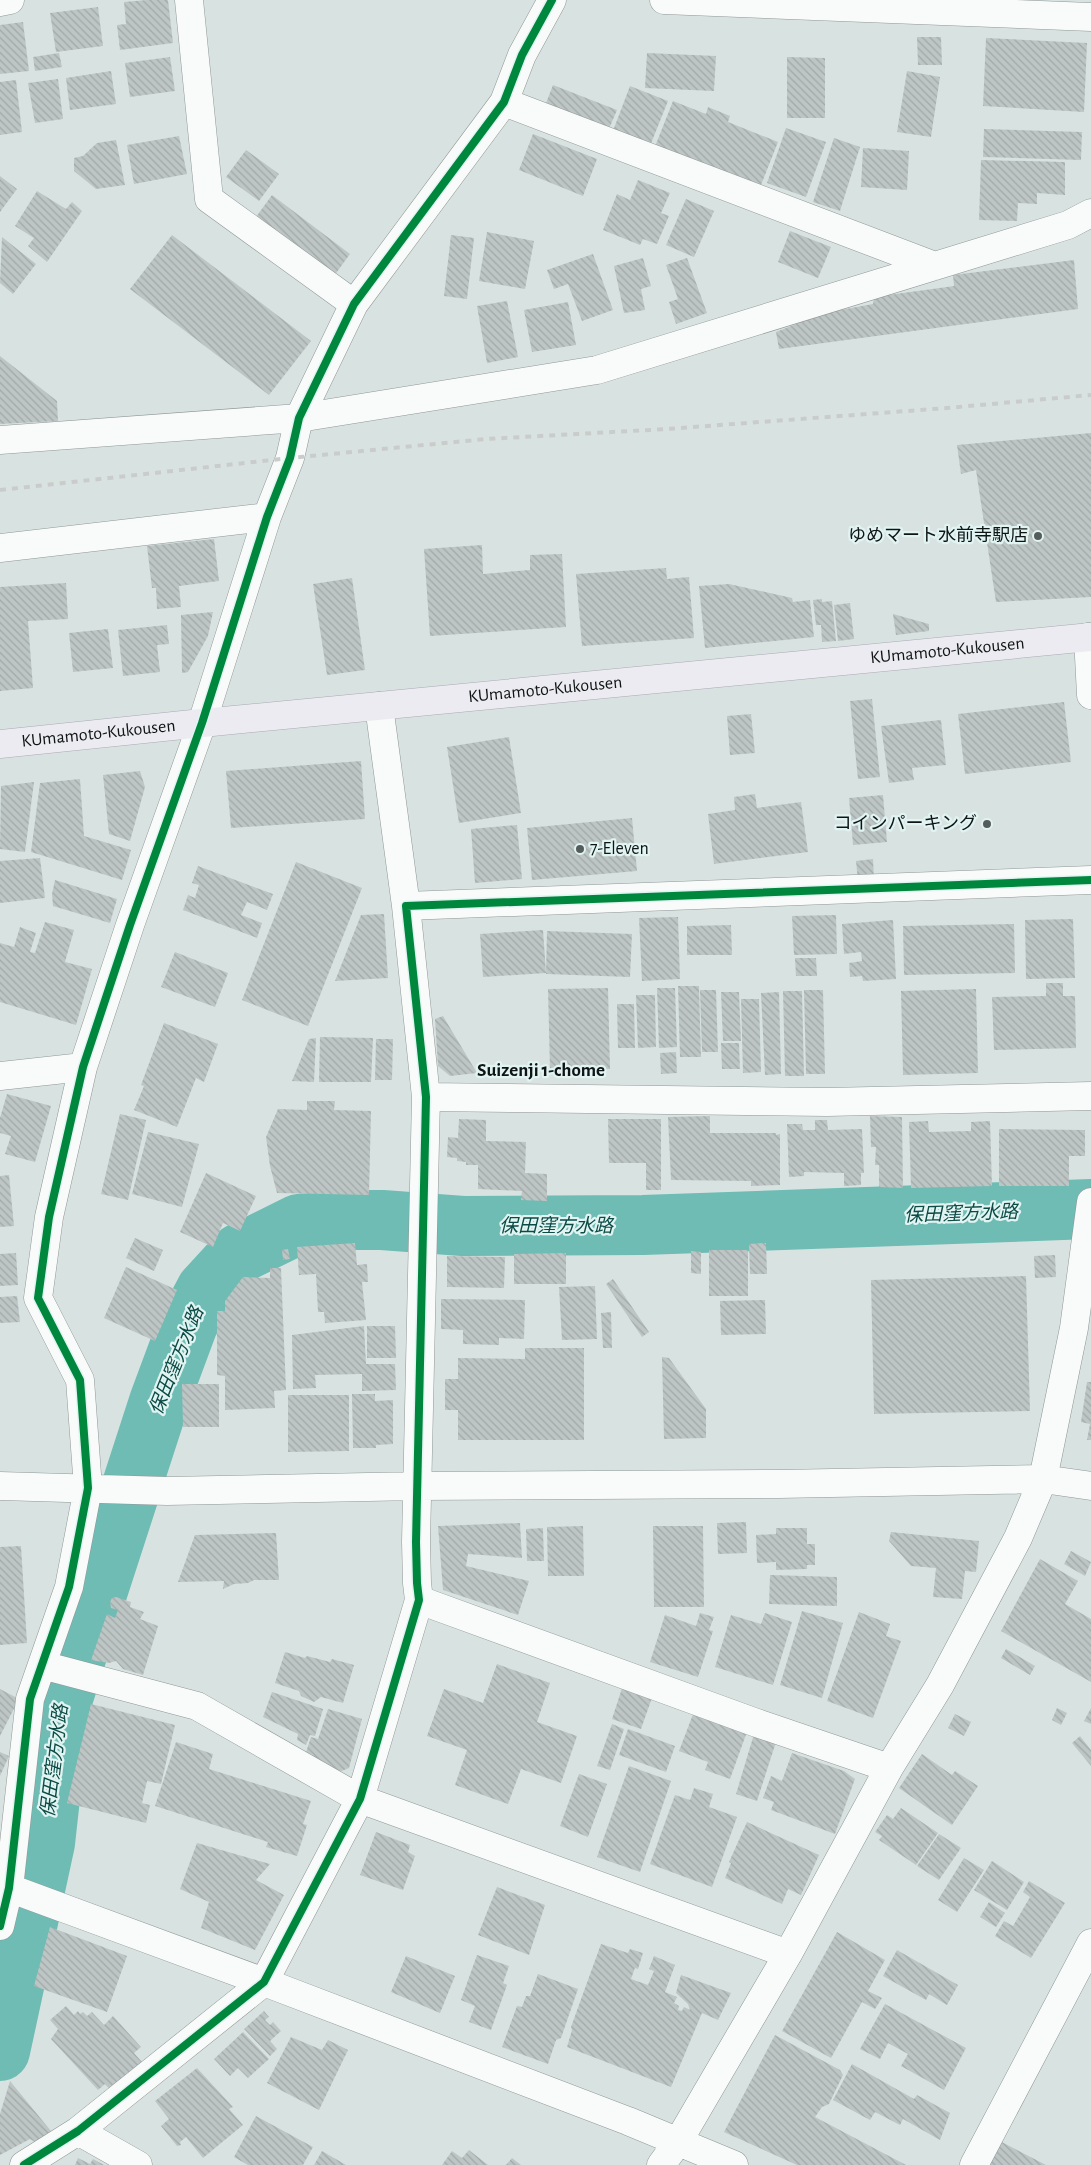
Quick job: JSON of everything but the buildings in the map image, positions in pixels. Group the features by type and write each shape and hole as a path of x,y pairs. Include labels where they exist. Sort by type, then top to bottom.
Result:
{"main road":[{"name":"KUmamoto-Kukousen","path":"0,744 1090,637"}],"street":[{"path":"0,2 10,0"},
{"path":"190,0 209,199 354,304"},
{"path":"0,1926 9,1888 30,1699 69,1587 88,1488 80,1380 38,1298 49,1217 83,1067 130,925 202,723 267,517 290,458 299,418 354,304 504,102 522,54 552,0"},
{"path":"664,0 1091,17"},
{"path":"504,102 935,266"},
{"path":"0,440 299,418 597,370 1068,226 1091,213"},
{"path":"0,548 267,517"},
{"path":"1090,637 1091,695"},
{"path":"24,2165 78,2131 264,1982 360,1798 419,1600 416,1567 426,1097 406,906 379,706"},
{"path":"406,906 1091,880"},
{"path":"0,1076 83,1067"},
{"path":"426,1097 827,1102 1091,1096"},
{"path":"661,2165 678,2142 788,1954 890,1768 940,1686 1018,1538 1043,1479 1074,1328 1091,1202"},
{"path":"0,1486 167,1491 418,1486 770,1484 1043,1479 1091,1486"},
{"path":"419,1600 754,1722 890,1768"},
{"path":"42,1665 197,1706 360,1798 788,1954"},
{"path":"9,1888 264,1982 734,2165"},
{"path":"974,2165 1091,1943"},
{"path":"78,2131 138,2165"}],"waterway":[{"name":"保田窪方水路","path":"0,2051 45,1843 60,1707 159,1402 188,1324 206,1290 240,1253 299,1224 349,1220 382,1220 463,1226 643,1225 1091,1209"}],"railway":[{"path":"0,490 290,458 486,439 667,429 1091,395"}],"cycle path":[{"path":"0,1926 9,1888 30,1699 69,1587 88,1488 80,1380 38,1298 49,1217 83,1067 130,925 202,723 267,517 290,458 299,418 354,304 504,102 522,55 552,0"},
{"path":"24,2165 78,2131 264,1982 360,1799 419,1600 416,1542 426,1097 406,906 1091,880"}],"place":[{"name":"ゆめマート水前寺駅店","path":"1038,536"},
{"name":"コインパーキング","path":"987,824"},
{"name":"7-Eleven","path":"580,849"}],"district":[{"name":"Suizenji 1-chome","path":"541,1070"}]}
